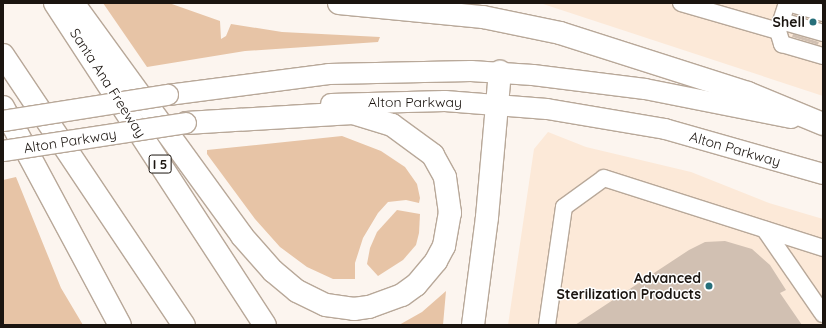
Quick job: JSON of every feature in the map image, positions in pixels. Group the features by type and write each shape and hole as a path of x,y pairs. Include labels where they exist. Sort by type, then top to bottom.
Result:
{"highway":[{"name":"Santa Ana Freeway","path":"55,3 265,325"},
{"path":"73,3 242,236 273,271 296,291 326,305 354,309 369,307 402,295 416,285 436,261 444,246 450,213 445,176 433,155 392,125 353,113 186,123"},
{"path":"339,3 483,17 552,31 700,77 823,125"},
{"path":"3,55 184,325"},
{"path":"473,325 498,104 500,72"},
{"path":"3,107 120,325"}],"main road":[{"path":"3,121 168,95 329,74 408,71 500,72 668,93 823,125"},
{"name":"Alton Parkway","path":"3,151 186,123 346,103 387,101 498,104 665,129 823,174"}],"lane":[{"path":"681,3 720,8 780,26 823,33"},
{"path":"823,13 787,3 780,26 782,44 823,56"},
{"path":"547,325 564,207 604,178 823,248"},
{"path":"765,230 823,314"}],"shaded area":[{"path":"103,3 169,3 220,21 221,39 226,36 231,24 282,32 380,37 378,42 245,51 147,67"},
{"path":"540,3 823,3 823,96"},
{"path":"548,132 586,147 691,172 769,203 823,219 823,325 508,325 534,149"},
{"path":"342,136 381,151 405,167 417,184 420,198 419,203 406,200 388,202 378,213 363,238 355,263 355,279 333,279 307,267 280,247 255,219 207,154 207,150"},
{"path":"16,177 61,288 83,325 3,325 3,180"},
{"path":"397,210 420,214 419,233 416,245 403,260 378,276 367,264 370,248 377,232"},
{"path":"446,291 443,325 399,325 422,312"}],"building":[{"path":"793,34 819,42 818,45 792,37"},
{"name":"Advanced Sterilization Products","path":"725,241 752,249 770,265 786,290 780,293 802,325 575,325 689,250 705,242"}],"place":[{"name":"Shell","path":"813,22"},
{"name":"Advanced Sterilization Products","path":"709,286"}]}
